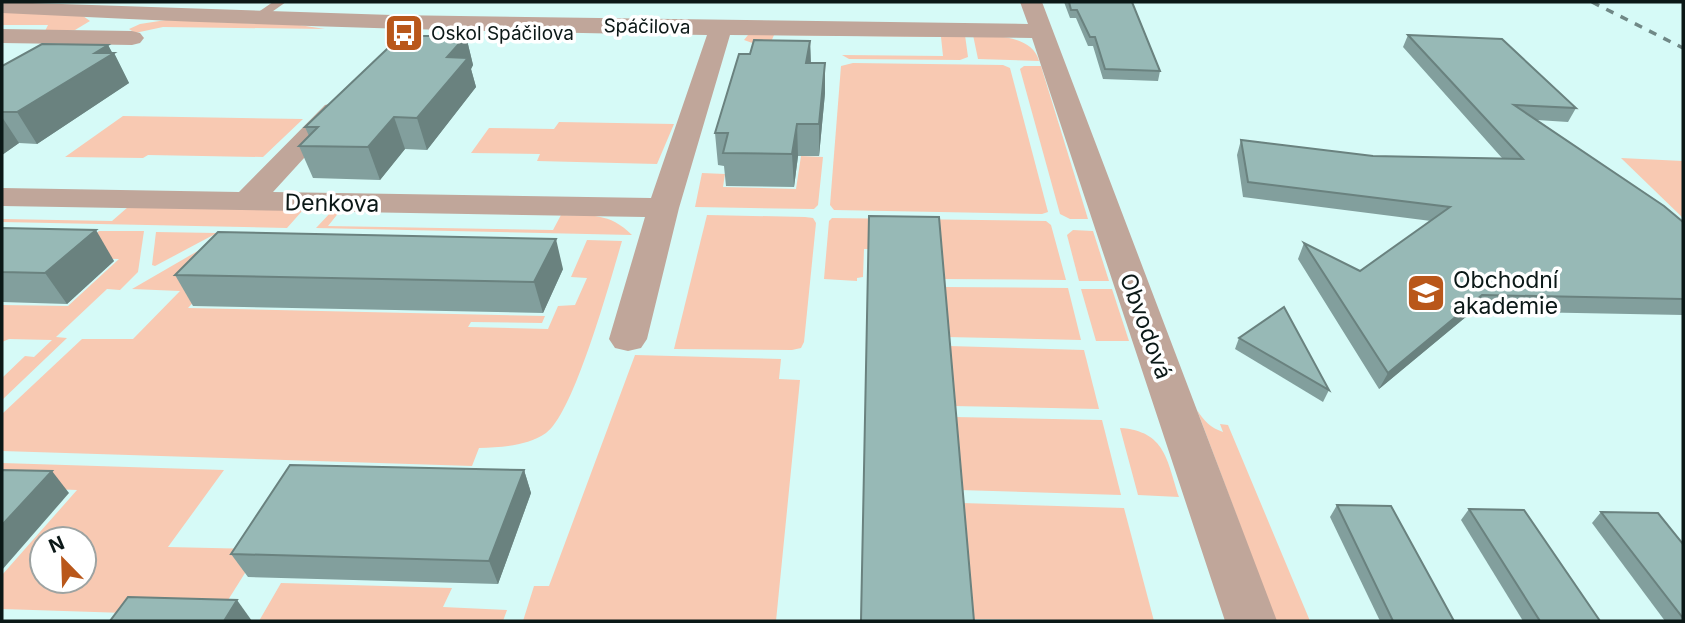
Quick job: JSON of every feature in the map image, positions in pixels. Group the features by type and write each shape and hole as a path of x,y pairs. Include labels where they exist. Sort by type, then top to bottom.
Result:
{"street":[{"name":"Spáčilova","path":"2,7 127,14 256,34 719,37"},
{"path":"44,62 127,14"},
{"name":"Spáčilova","path":"303,42 396,47 719,37 1036,16"},
{"name":"Obvodová","path":"1036,16 1251,621"},
{"path":"2,36 155,39"},
{"path":"628,339 663,208 719,37 938,50"},
{"path":"246,201 350,94"},
{"name":"Denkova","path":"2,197 663,208"}],"lane":[{"path":"256,34 281,2"}],"shaded area":[{"path":"2,11 83,16 90,21 75,30 45,31 48,25 2,25"},
{"path":"166,20 299,25 325,29 163,27 135,33 129,29 140,24"},
{"path":"748,35 774,35 771,42 758,45 744,40"},
{"path":"774,35 965,35 968,57 960,60 849,59 842,55 943,56 941,37"},
{"path":"973,35 1002,37 1021,42 1035,52 1039,61 978,59"},
{"path":"853,63 1003,65 1010,68 1048,212 834,210 830,205 841,66"},
{"path":"1024,66 1041,66 1088,219 1070,219 1060,214 1020,69"},
{"path":"123,116 303,119 263,157 65,157"},
{"path":"559,122 674,124 657,164 537,161 540,154 471,153 489,128 554,129"},
{"path":"801,156 823,157 818,205 814,209 695,207 702,173 725,174 723,187 796,189"},
{"path":"1621,158 1683,161 1683,218"},
{"path":"128,207 303,210 287,228 2,222 2,219 112,221"},
{"path":"332,211 340,211 328,226 553,230 561,215 591,216 615,222 632,235 316,228"},
{"path":"707,215 813,218 816,223 804,342 801,348 674,349"},
{"path":"832,218 1046,221 1051,225 1066,280 942,279 939,250 864,249 863,277 857,278 857,281 824,279 829,221"},
{"path":"1073,230 1093,231 1109,281 1079,281 1067,235"},
{"path":"99,231 144,231 138,272 120,290 107,289 56,337 67,338 2,400 2,378 25,356 34,357 52,340 9,339 2,342 2,305 68,306 119,259 67,258"},
{"path":"156,232 217,233 155,266 152,265"},
{"path":"227,234 232,261 188,308 545,316 542,323 471,322 468,327 548,329 558,306 575,305 587,278 571,277 587,240 622,241 590,344 557,421 546,433 531,441 479,448 472,466 2,451 2,414 82,339 133,339 180,291 132,289"},
{"path":"944,287 1068,288 1081,340 946,337"},
{"path":"1081,289 1112,289 1129,341 1096,341"},
{"path":"949,346 1084,350 1099,409 952,406"},
{"path":"635,355 781,359 779,379 800,380 776,621 523,621 534,586 549,586"},
{"path":"1197,410 1208,424 1223,432 1220,424 1228,425 1310,621 1276,621"},
{"path":"955,417 1102,420 1121,495 959,490"},
{"path":"1120,428 1135,430 1156,442 1167,460 1179,497 1138,495"},
{"path":"2,463 224,470 168,547 260,549 218,616 2,609 2,575 28,546 28,595 98,595 98,525 46,525 77,490 2,487"},
{"path":"962,503 1124,508 1154,621 970,619"},
{"path":"281,583 452,588 443,607 507,610 503,621 259,621"}],"building":[{"path":"1069,2 1132,2 1160,71 1105,69 1095,37 1090,37 1077,10 1071,10"},
{"path":"1408,35 1502,39 1576,108 1514,105 1664,206 1683,222 1683,299 1482,295 1388,373 1304,243 1360,271 1450,207 1248,182 1241,140 1373,156 1523,159"},
{"path":"411,36 466,36 447,57 468,58 417,118 394,117 368,147 299,146 318,127 305,127 387,49 397,49"},
{"path":"754,40 810,41 806,63 825,63 819,124 797,124 792,154 723,153 728,133 715,133 739,54 750,54"},
{"path":"42,44 108,45 95,53 114,53 17,112 2,112 2,66"},
{"path":"869,216 939,217 974,621 861,621"},
{"path":"2,228 96,230 45,273 2,272"},
{"path":"218,232 556,239 534,282 175,275"},
{"path":"1284,307 1329,390 1239,338"},
{"path":"290,465 524,470 489,561 231,554"},
{"path":"2,470 52,471 2,525"},
{"path":"1337,505 1391,506 1454,621 1393,621"},
{"path":"1469,509 1524,510 1600,621 1540,621"},
{"path":"1601,512 1658,513 1683,544 1683,618"},
{"path":"128,597 237,600 224,621 110,621"}],"railway":[{"path":"1592,2 1683,48"}],"place":[{"name":"Oskol Spáčilova","path":"404,33"},
{"name":"Obchodní akademie","path":"1426,293"}]}
